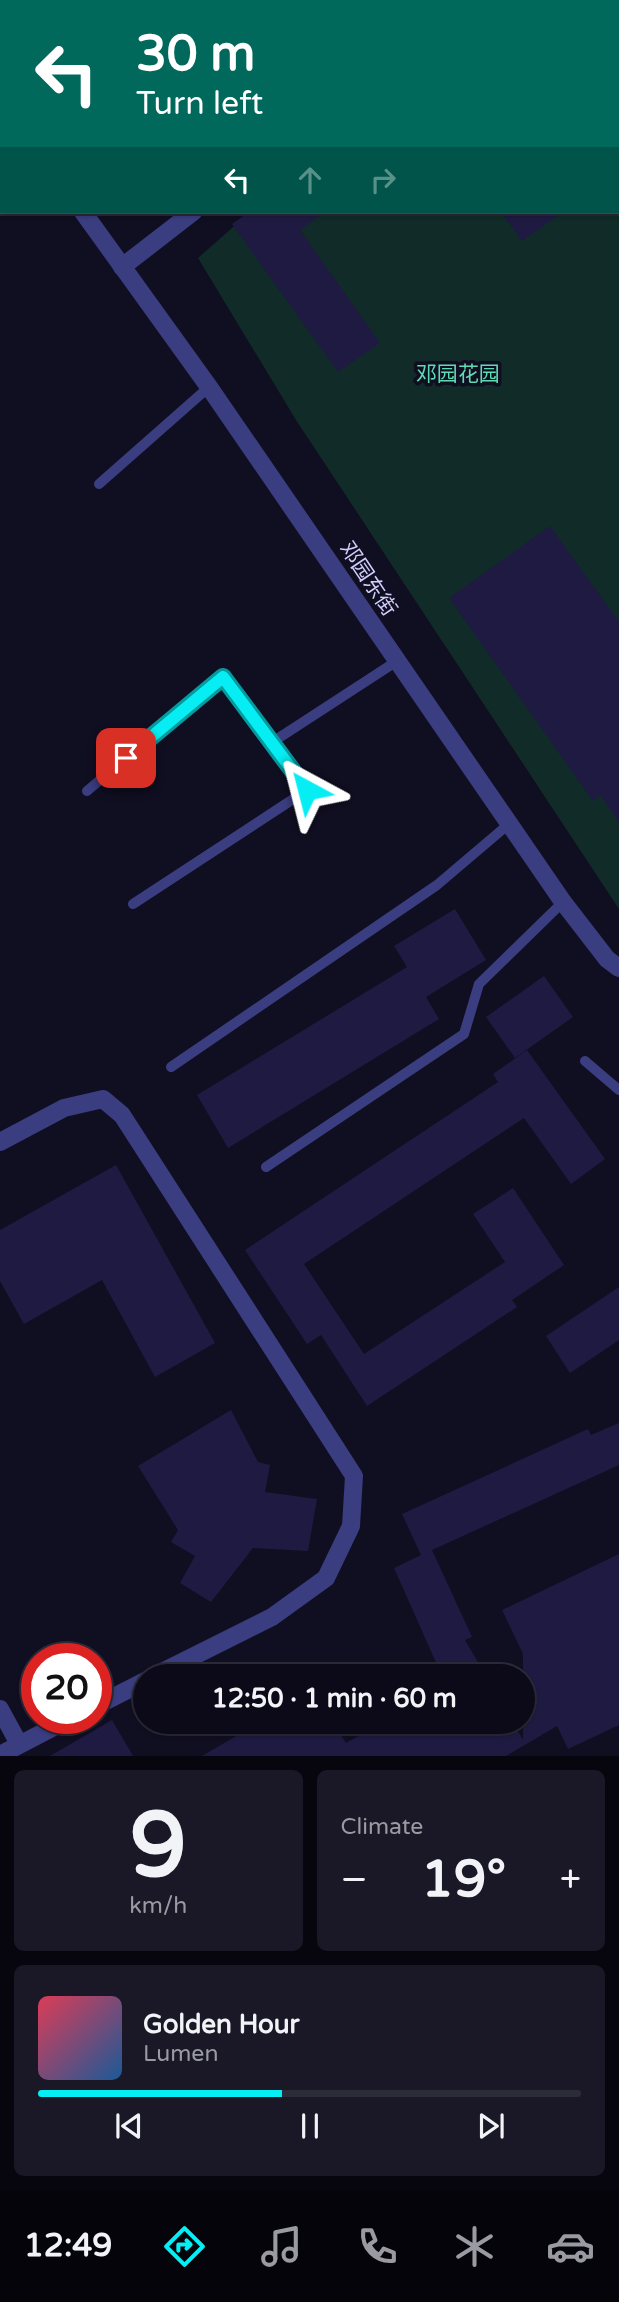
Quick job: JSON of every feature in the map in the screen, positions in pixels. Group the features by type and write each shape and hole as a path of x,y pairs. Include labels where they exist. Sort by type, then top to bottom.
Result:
{"street":[{"name":"邓园东街","path":"84,214 209,387 563,902 607,959 619,968"},
{"path":"122,267 190,214"},
{"path":"0,1142 64,1108 103,1099 122,1115 354,1476 352,1527 326,1578 272,1617 178,1664"},
{"path":"112,1698 133,1687"},
{"path":"0,1709 19,1744"},
{"path":"0,1755 39,1734"}],"lane":[{"path":"99,484 209,387"},
{"path":"271,743 397,661"},
{"path":"87,791 223,677 307,790 133,904"},
{"path":"171,1067 437,885 510,823"},
{"path":"266,1167 464,1034 479,984 563,902"},
{"path":"585,1061 619,1090"}],"green space":[{"name":"邓园花园","path":"248,214 619,214 619,909 296,420 198,258"}],"building":[{"path":"246,214 322,214 300,230 380,343 338,372 232,224"},
{"path":"502,214 560,214 522,241"},
{"path":"550,526 619,622 619,822 600,795 593,801 449,598"},
{"path":"455,909 486,960 426,997 439,1019 228,1148 197,1095 407,967 394,946"},
{"path":"544,976 573,1017 515,1058 486,1017"},
{"path":"527,1050 605,1159 571,1184 524,1118 304,1264 364,1354 505,1262 473,1214 513,1188 564,1265 512,1300 517,1307 367,1406 321,1335 307,1344 245,1250 498,1082 493,1074"},
{"path":"116,1165 215,1343 155,1377 102,1280 24,1324 0,1281 0,1230"},
{"path":"619,1287 619,1340 570,1373 546,1336"},
{"path":"231,1410 258,1462 270,1465 265,1492 317,1499 308,1551 253,1548 211,1602 180,1583 195,1556 171,1542 178,1530 138,1466"},
{"path":"619,1423 619,1465 432,1550 472,1637 465,1640 479,1664 437,1664 394,1568 421,1555 402,1514 588,1429 591,1435"},
{"path":"619,1554 619,1725 568,1749 557,1726 506,1756 202,1756 240,1734 340,1734 346,1743 362,1734 520,1734 523,1740 523,1734 535,1734 535,1664 523,1664 523,1654 502,1610"},
{"path":"112,1720 133,1756 50,1756 88,1734 112,1734"}],"route":[{"path":"126,758 223,677 307,790"}]}
